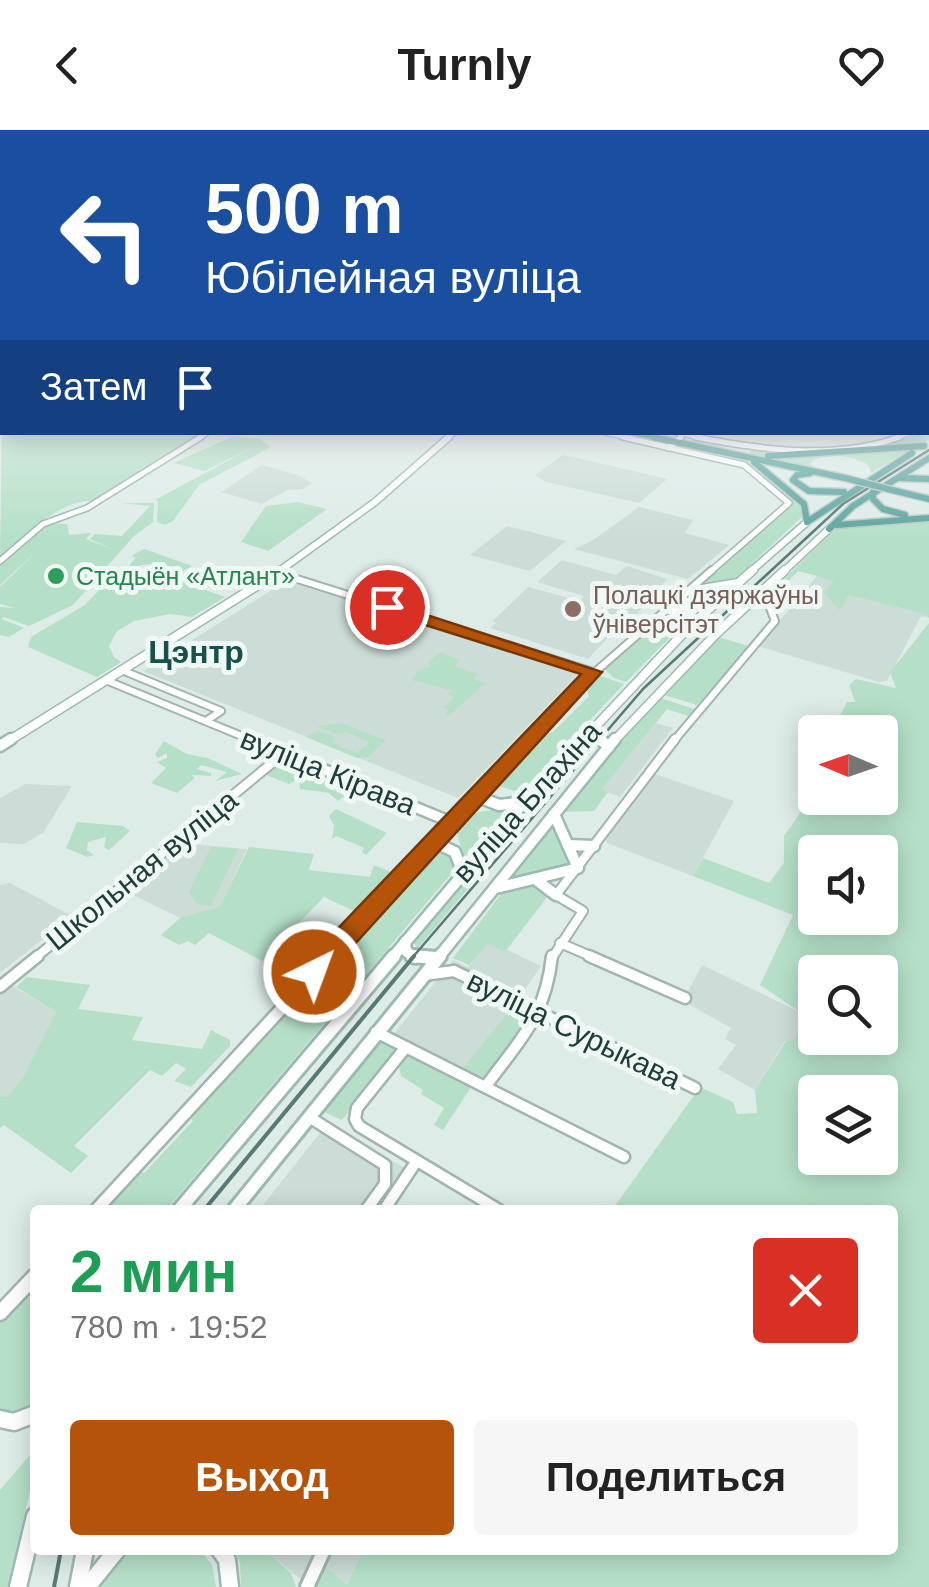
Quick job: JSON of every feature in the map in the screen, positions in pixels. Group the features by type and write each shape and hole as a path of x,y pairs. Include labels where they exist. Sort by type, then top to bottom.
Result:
{"main road":[{"path":"0,746 278,573 375,502 451,435"},
{"path":"677,438 929,499"},
{"path":"752,458 892,452 926,445"},
{"name":"вуліца Блахіна","path":"184,1205 525,801 691,625 807,522 869,478 926,445"},
{"path":"826,474 814,466 814,460 830,457 860,461"},
{"path":"752,458 804,504 807,522"},
{"name":"вуліца Блахіна","path":"238,1205 422,975 656,694 829,529 873,492 929,458"},
{"path":"869,478 870,468"},
{"path":"826,474 803,473 793,480 809,491 849,491"},
{"path":"891,480 929,479"},
{"path":"873,492 877,504 892,512 929,515"},
{"path":"829,529 849,522 929,515"},
{"path":"697,582 714,587"},
{"path":"691,625 683,594 739,583"},
{"path":"666,609 686,613"},
{"path":"584,737 599,738 609,747"},
{"path":"476,796 499,806 525,801"},
{"path":"495,889 578,868 554,814"},
{"path":"432,842 456,852 463,874"},
{"path":"568,846 594,846"},
{"path":"534,878 556,895"},
{"path":"405,942 412,957 440,953"},
{"path":"0,1419 14,1422 30,1416"},
{"path":"18,1587 30,1537"},
{"path":"78,1587 84,1555"},
{"path":"87,1587 113,1555"},
{"path":"224,1555 228,1560 230,1587"}],"street":[{"path":"0,561 43,524 87,508 204,435"},
{"path":"640,435 776,450 877,446 907,435"},
{"name":"вуліца Блахіна","path":"101,1205 592,672 789,502 748,466 677,438"},
{"path":"278,573 592,672"},
{"path":"486,1086 540,1012 548,993 552,954 583,911 556,895 698,708 775,622 763,590"},
{"name":"вуліца Кірава","path":"124,671 221,710 206,722"},
{"name":"вуліца Кірава","path":"108,681 451,822"},
{"name":"Школьная вуліца","path":"0,987 284,754"},
{"path":"560,943 685,998"},
{"path":"440,953 454,971"},
{"path":"422,975 454,971"},
{"name":"вуліца Сурыкава","path":"454,971 694,1088"},
{"path":"376,1032 624,1157"},
{"path":"406,1047 357,1108 354,1119 416,1162 491,1205"},
{"path":"309,1117 384,1165 385,1184 370,1205"},
{"path":"387,1205 416,1162"},
{"path":"0,1313 30,1281"},
{"path":"307,1587 322,1555"}],"shaded area":[{"path":"563,455 667,479 639,503 546,482 535,475"},
{"path":"262,465 312,483 303,489 287,490 262,504 221,492"},
{"path":"639,507 693,520 685,533 729,545 688,579 574,549 592,541"},
{"path":"507,526 566,541 530,571 470,555"},
{"name":"Полацкі дзяржаўны ўніверсітэт","path":"562,560 616,575 627,566 667,579 638,613 628,616 588,659 490,628 528,587 580,601 584,596 537,582"},
{"path":"819,575 929,598 929,618 921,616 887,681 879,682 758,646"},
{"path":"286,581 579,673 458,798 143,671"},
{"path":"656,723 673,728 620,797 601,790"},
{"path":"655,774 734,801 693,876 607,843 606,839"},
{"path":"25,784 72,786 43,833 24,844 0,843 0,798"},
{"path":"184,843 247,849 220,906 180,918 125,891"},
{"path":"10,883 72,916 0,973 0,885"},
{"path":"489,941 541,966 515,1004 487,1080 482,1081 393,1035 453,960 468,967"},
{"path":"702,965 798,1011 798,1032 794,1040 785,1041 755,1090 718,1069 736,1045 725,1039 731,1028 683,1001"},
{"path":"11,985 56,1012 23,1077 7,1097 0,1096 0,994"},
{"path":"328,1123 406,1169 381,1205 263,1205"},
{"path":"271,1555 364,1555 346,1587 310,1587"}],"green space":[{"path":"2,435 203,435 96,501 56,512 0,558"},
{"path":"929,435 929,440 909,448 853,452 906,452 871,473 868,465 846,457 816,459 810,463 816,470 748,454 753,450 878,446"},
{"path":"231,437 260,439 271,447 199,485 173,521 165,525 157,522 155,500 257,445 205,471 174,463"},
{"path":"743,459 755,464 802,505 804,515 732,582 703,584 702,580 791,503 753,468 739,462"},
{"path":"298,502 327,509 268,551 241,542 266,506"},
{"path":"121,503 154,503 153,522 134,536 73,605 29,626 4,617 24,628 9,637 0,635 0,607 15,608 0,604 0,587 39,549 0,585 0,564 49,523 67,524 69,535 91,533 86,539 112,549 90,539 95,534 122,536 150,506"},
{"path":"929,519 929,618 926,614 849,595 840,610 824,593 834,581 818,577 808,587 817,576 798,571 779,591 793,596 791,600 773,590 839,525"},
{"path":"144,549 192,566 175,576 165,572 170,568 141,565 133,568 138,570 130,576 132,581 149,583 162,574 225,597 192,617 170,614 134,621 117,631 109,646 121,662 97,677 28,647 31,637 85,605 120,568 128,567 136,557 131,556"},
{"path":"665,611 684,614 686,621 626,682 602,667"},
{"path":"929,623 929,1587 315,1587 325,1567 347,1585 362,1555 898,1555 898,1205 616,1205 700,1087 733,1102 737,1114 757,1113 755,1090 786,1041 794,1040 798,1032 798,1055 898,1055 898,955 798,955 798,1011 760,985 793,915 693,876 703,858 769,883 784,863 784,836 799,815 898,815 898,715 840,715 847,702 855,702 849,685 856,679 896,688 890,672"},
{"path":"718,637 749,646 697,705 661,694"},
{"path":"440,652 460,660 455,666 478,674 472,679 485,683 449,716 445,715 449,710 443,708 455,697 447,694 454,691 412,680 419,670 431,666 428,663"},
{"path":"595,674 624,684 521,793 499,786 546,734 553,732 589,696 585,684"},
{"path":"658,697 694,709 688,716 667,709 602,789 608,792 594,811 563,812"},
{"path":"341,723 386,740 368,757 357,758 306,737 319,731 334,737 333,743 357,753 369,742 347,732 337,734 317,726"},
{"path":"164,741 187,754 208,758 242,774 215,781 227,772 201,765 197,769 211,776 191,775 195,778 177,793 151,783 166,768 157,762 167,758 167,753 158,758 155,754"},
{"path":"276,764 331,783 331,790 350,791 338,801 329,793 300,789 299,779 289,784 264,774"},
{"path":"532,803 511,838 417,949 414,942"},
{"path":"336,809 387,833 366,855 362,852 364,848 336,836 332,839 334,825 329,816"},
{"path":"496,809 509,812 464,861 455,825 464,815"},
{"path":"77,822 123,826 130,831 109,850 104,847 106,837 88,842 87,850 94,855 87,857 66,848"},
{"path":"551,828 556,828 569,865 512,878"},
{"path":"211,847 238,849 211,906 197,904 189,892"},
{"path":"249,847 314,854 309,870 370,877 374,865 393,873 356,912 324,897 262,961 209,933 195,945 188,941 179,945 161,935 180,918 220,906"},
{"path":"436,847 451,855 455,862 452,873 170,1205 105,1205 136,1171 144,1173 193,1121 188,1115"},
{"path":"535,884 548,896 505,952 488,944 469,965 453,958 504,890"},
{"path":"27,977 90,985 78,1009 143,1017 132,1040 202,1049 211,1030 230,1040 230,1046 191,1087 174,1081 186,1069 176,1063 162,1076 150,1070 74,1146 88,1156 71,1173 4,1125 0,1128 0,1096 7,1097 23,1077 56,1012 16,987"},
{"path":"514,1005 531,1015 487,1080 463,1068"},
{"path":"383,1040 398,1050 342,1120 324,1112 376,1042"},
{"path":"408,1054 473,1084 443,1130 434,1125 444,1108 401,1076 399,1065"},
{"path":"30,1285 30,1410 0,1414 0,1318"},
{"path":"29,1456 30,1491 7,1587 0,1587 0,1490"},
{"path":"125,1555 204,1555 212,1565 216,1587 97,1587 112,1565"},
{"path":"236,1555 271,1555 291,1573 296,1587 241,1587"}],"tram line":[{"path":"412,958 643,689 843,504 929,450"},
{"path":"208,1205 414,956"},
{"path":"54,1587 60,1555"}],"place":[{"name":"Стадыён «Атлант»","path":"56,576"},
{"name":"Полацкі дзяржаўны ўніверсітэт","path":"573,609"}],"district":[{"name":"Цэнтр","path":"196,652"}],"route":[{"path":"314,972 592,672 387,607"}]}
